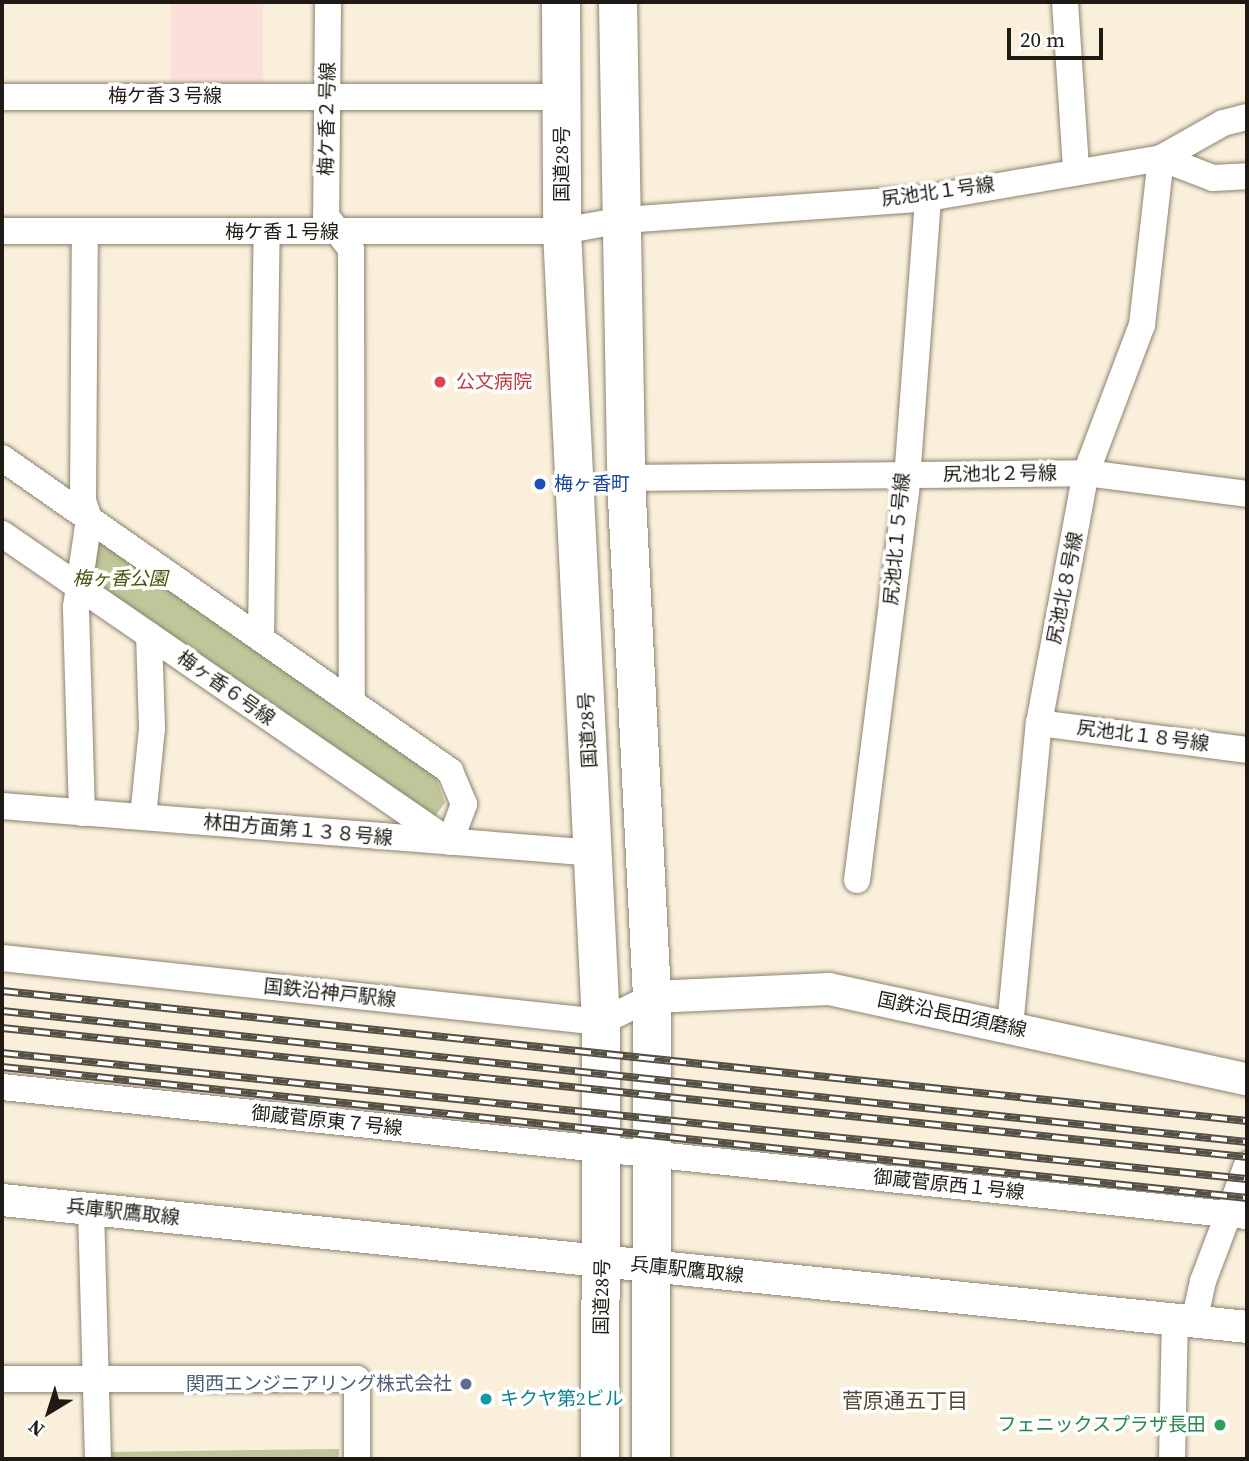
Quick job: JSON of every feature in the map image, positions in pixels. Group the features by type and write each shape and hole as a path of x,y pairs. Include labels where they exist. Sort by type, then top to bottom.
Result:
{"highway":[{"name":"国道28号","path":"561,2 562,231 595,853 601,1022 603,1261 600,1459"},
{"path":"618,2 626,478 652,998 652,1459"}],"street":[{"name":"梅ケ香２号線","path":"328,2 326,216 351,250 352,699"},
{"path":"1065,2 1076,168"},
{"name":"梅ケ香３号線","path":"2,97 563,97"},
{"path":"1161,158 1223,123 1247,117"},
{"name":"尻池北１号線","path":"562,231 623,220 928,198 1076,168 1161,158 1213,178 1247,176"},
{"name":"尻池北８号線","path":"1010,1027 1039,723 1086,473 1142,325 1161,158"},
{"name":"尻池北１５号線","path":"857,880 905,475 928,198"},
{"name":"梅ケ香１号線","path":"2,231 562,231"},
{"path":"82,813 76,607 84,589 89,519 83,500 85,232"},
{"path":"261,637 267,232"},
{"path":"2,458 352,699 450,771 464,804 450,842"},
{"name":"尻池北２号線","path":"626,478 1086,473 1247,494"},
{"name":"梅ヶ香６号線","path":"2,534 450,842"},
{"path":"144,817 152,729 149,635"},
{"name":"尻池北１８号線","path":"1039,723 1247,750"},
{"name":"林田方面第１３８号線","path":"2,806 595,853"},
{"name":"国鉄沿神戸駅線","path":"2,958 601,1022"},
{"name":"国鉄沿長田須磨線","path":"652,998 829,989 1247,1079"},
{"path":"601,1022 652,998"},
{"name":"御蔵菅原東７号線","path":"2,1087 651,1154"},
{"name":"御蔵菅原西１号線","path":"651,1154 1238,1215"},
{"path":"1172,1459 1185,1321 1238,1215 1247,1165"},
{"name":"兵庫駅鷹取線","path":"2,1200 1247,1327"},
{"path":"91,1209 98,1459"},
{"path":"2,1379 357,1379 357,1459"}],"shaded area":[{"path":"171,2 263,2 263,83 171,83"}],"green space":[{"name":"梅ヶ香公園","path":"106,539 435,774 445,803 429,824 90,586 92,543"},
{"path":"339,1449 339,1459 110,1459 110,1452"}],"railway":[{"path":"2,991 1247,1121"},
{"path":"2,1011 1247,1142"},
{"path":"2,1028 1247,1157"},
{"path":"2,1053 1247,1179"},
{"path":"2,1067 1247,1198"}],"place":[{"name":"公文病院","path":"440,382"},
{"name":"梅ヶ香町","path":"540,484"},
{"name":"関西エンジニアリング株式会社","path":"466,1384"},
{"name":"キクヤ第2ビル","path":"486,1399"},
{"name":"フェニックスプラザ長田","path":"1220,1425"}],"district":[{"name":"菅原通五丁目","path":"905,1401"}]}
